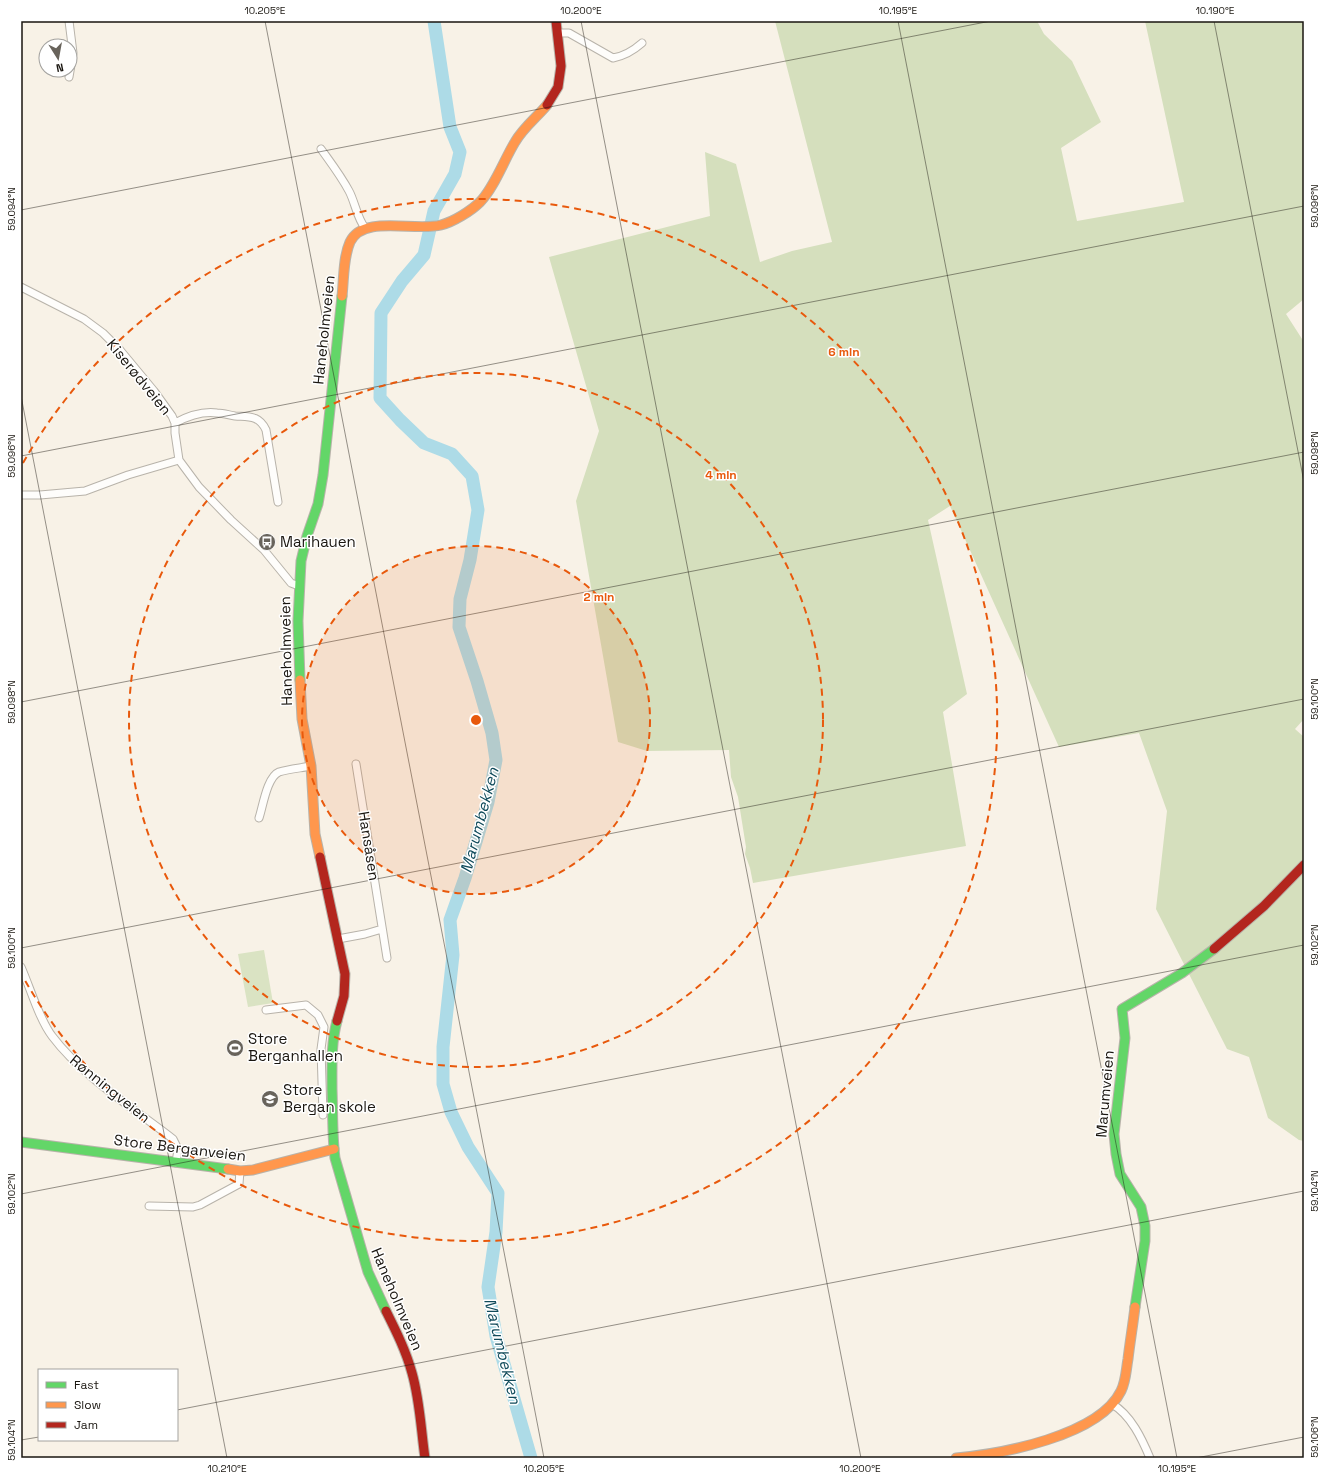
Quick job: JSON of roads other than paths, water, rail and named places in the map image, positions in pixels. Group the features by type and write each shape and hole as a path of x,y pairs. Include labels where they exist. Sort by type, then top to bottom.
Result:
{"main road":[{"path":"365,228 374,226 429,227 458,218 480,202 491,186 516,140 558,88 561,72 556,21"},
{"name":"Haneholmveien","path":"365,228 357,232 353,237 347,252 323,476 318,504 303,551 299,586 298,638 302,720 311,766 316,840 344,963 346,982 344,996 329,1035 331,1064 328,1106 334,1149 368,1272 402,1344 412,1372 417,1394 425,1458"},
{"name":"Marumveien","path":"956,1458 981,1456 1027,1446 1076,1428 1103,1412 1118,1396 1124,1385 1145,1241 1146,1222 1140,1203 1125,1183 1120,1172 1115,1150 1114,1134 1124,1038 1122,1009 1190,967 1244,925 1267,904 1304,865"},
{"name":"Store Berganveien","path":"21,1142 240,1171 253,1170 334,1149"}],"street":[{"path":"69,21 71,38"},
{"path":"557,33 569,33 613,58 632,51 642,43"},
{"path":"321,149 346,185 365,228"},
{"name":"Kiserødveien","path":"21,288 84,319 120,350 154,391 175,423 179,460 199,487 231,520 264,550 291,582 299,586"},
{"path":"175,423 195,414 215,412 251,417 261,422 266,430 278,502"},
{"path":"21,495 85,491 128,475 179,460"},
{"name":"Hansåsen","path":"356,764 387,958"},
{"path":"260,818 270,782 274,776 279,772 311,766"},
{"path":"338,939 382,929"},
{"name":"Rønningveien","path":"21,967 51,1036 69,1057 96,1080 172,1138 178,1149 176,1163"},
{"name":"Haneholmveien","path":"266,1010 306,1005 318,1015 329,1035"},
{"name":"Haneholmveien","path":"323,1115 328,1106"},
{"path":"149,1206 193,1207 200,1205 238,1184 240,1171"},
{"path":"1112,1404 1119,1408 1136,1430 1150,1458"}],"waterway":[{"name":"Marumbekken","path":"434,21 450,127 460,152 455,174 434,211 424,255 402,281 381,313 380,398 424,443 452,454 472,476 478,510 470,560 460,599 459,627 492,733 496,760 488,802 465,878 450,920 453,955 443,1047 443,1084 451,1112 468,1147 498,1193 496,1232 488,1287 496,1336 531,1458"}],"place":[{"name":"Marihauen","path":"267,542"},
{"name":"Store Berganhallen","path":"235,1048"},
{"name":"Store Bergan skole","path":"270,1099"}]}
